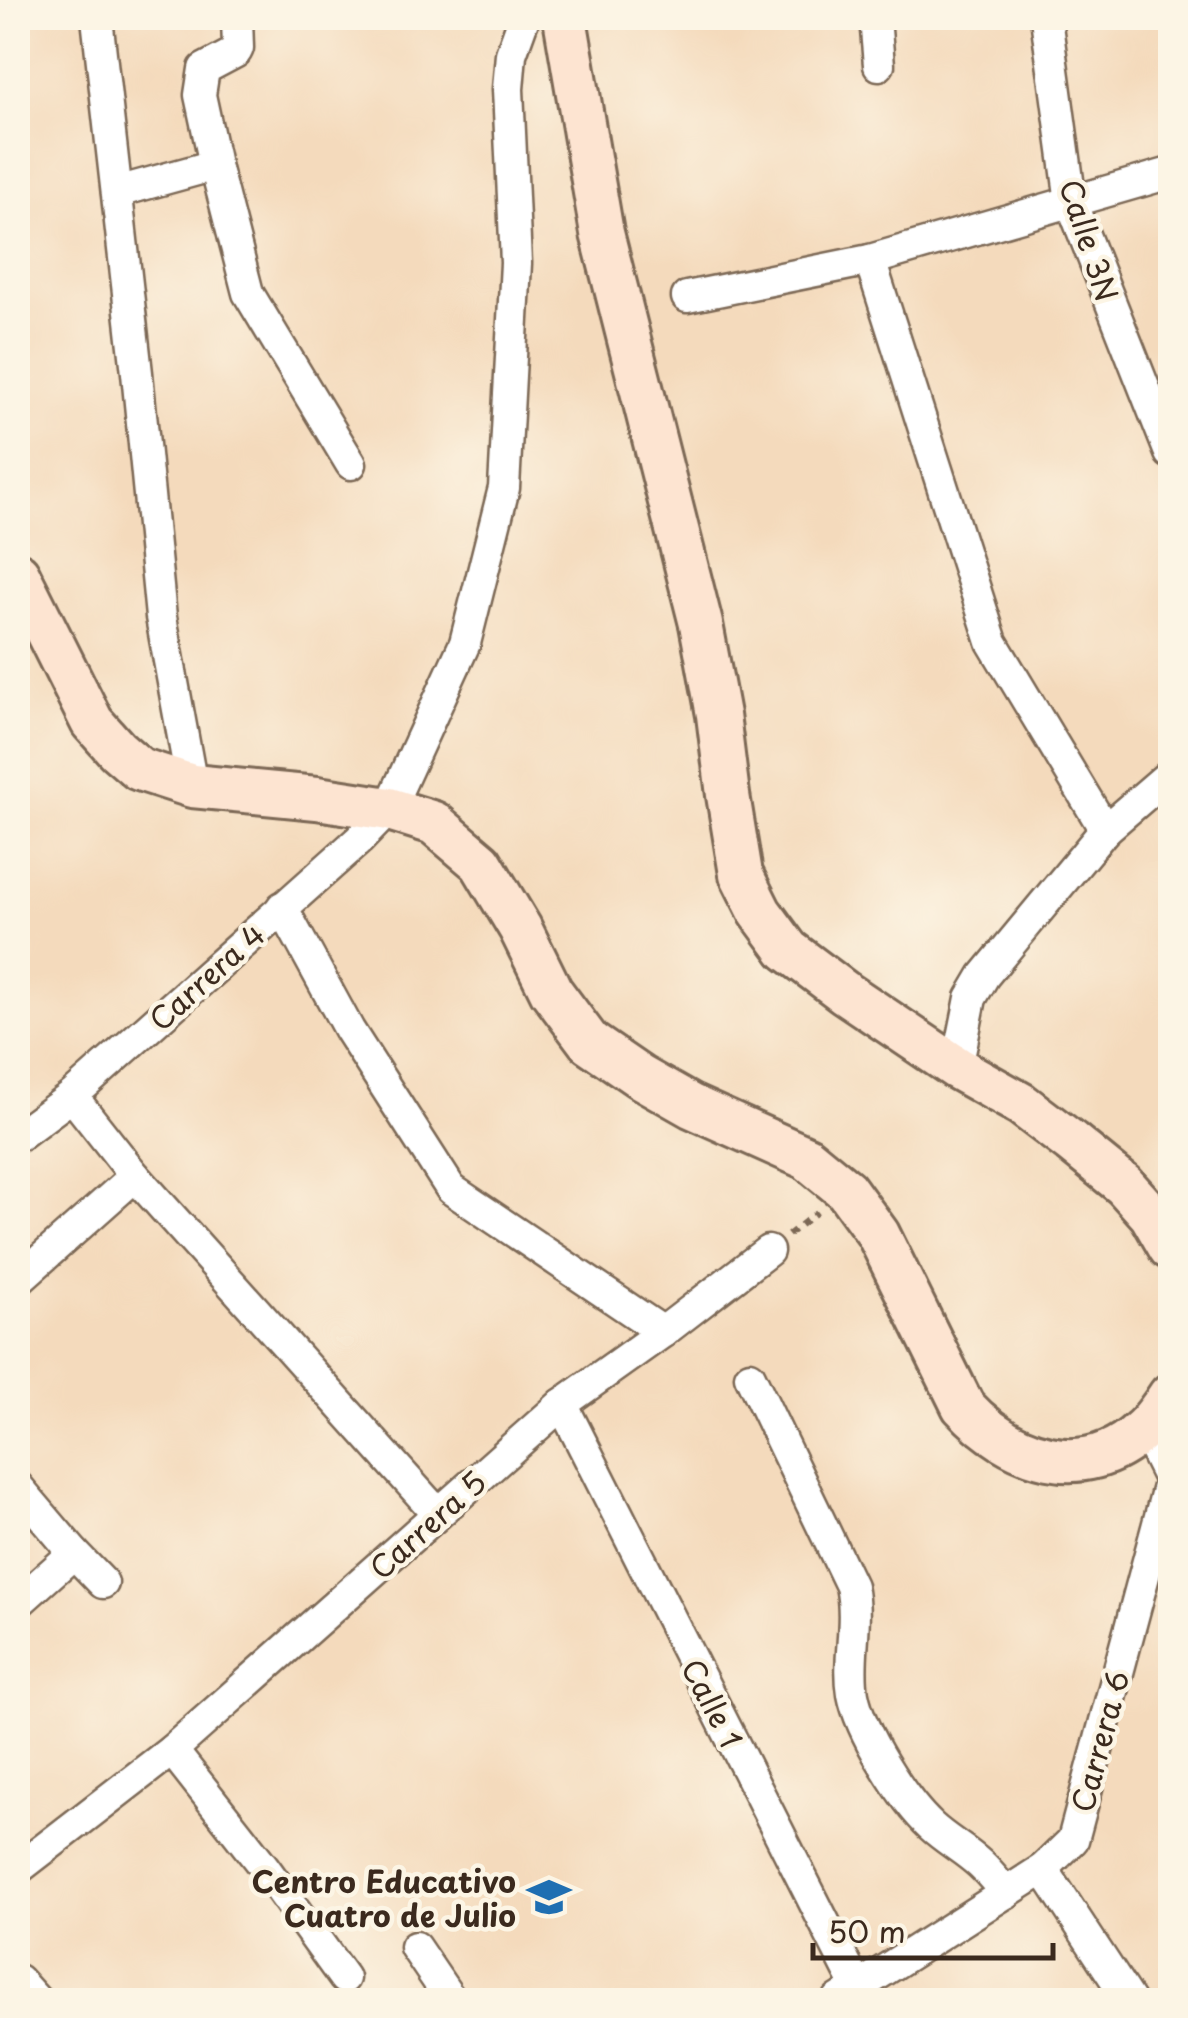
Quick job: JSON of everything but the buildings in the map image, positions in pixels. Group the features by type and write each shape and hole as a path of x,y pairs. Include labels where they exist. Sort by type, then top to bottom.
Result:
{"main road":[{"path":"565,18 602,233 701,624 742,874 760,912 788,950 844,992 957,1068 1021,1104 1111,1174 1151,1216 1170,1248"},
{"path":"18,574 92,722 116,750 139,768 192,786 389,809 434,823 481,863 520,928 551,991 589,1042 691,1106 807,1158 846,1190 878,1234 963,1406 983,1427 1022,1450 1047,1458 1074,1460 1114,1450 1163,1406"}],"street":[{"path":"97,18 161,617 192,786"},
{"path":"237,18 236,52 212,62 202,74 200,95 215,165 248,293 351,464"},
{"path":"389,809 465,643 504,488 516,264 508,89 511,54 524,18"},
{"path":"875,18 879,65"},
{"name":"Calle 3N","path":"1046,18 1071,202 1170,453"},
{"path":"117,192 215,165"},
{"path":"687,297 870,260 1170,173"},
{"path":"870,260 992,642 1105,830"},
{"path":"957,1068 971,998 984,976 1105,830 1170,774"},
{"name":"Carrera 4","path":"18,1136 72,1096 389,809"},
{"path":"282,907 350,1030 451,1189 663,1332"},
{"path":"72,1096 136,1176 438,1514"},
{"path":"18,1280 136,1176"},
{"name":"Carrera 5","path":"18,1868 172,1750 562,1404 768,1250"},
{"path":"750,1376 851,1586 856,1615 853,1696 862,1721 888,1771 914,1808 932,1828 981,1864 1006,1893"},
{"name":"Calle 1","path":"562,1404 854,1996"},
{"name":"Carrera 6","path":"854,1996 1043,1869 1073,1840 1170,1480 1163,1406"},
{"path":"18,1487 103,1584"},
{"path":"18,1603 74,1553"},
{"path":"172,1750 344,1978"},
{"path":"1043,1869 1128,2000"},
{"path":"415,1947 451,2000"},
{"path":"18,1980 36,2000"}],"path":[{"path":"768,1250 846,1190"}],"place":[{"name":"Centro Educativo Cuatro de Julio","path":"549,1897"}]}
